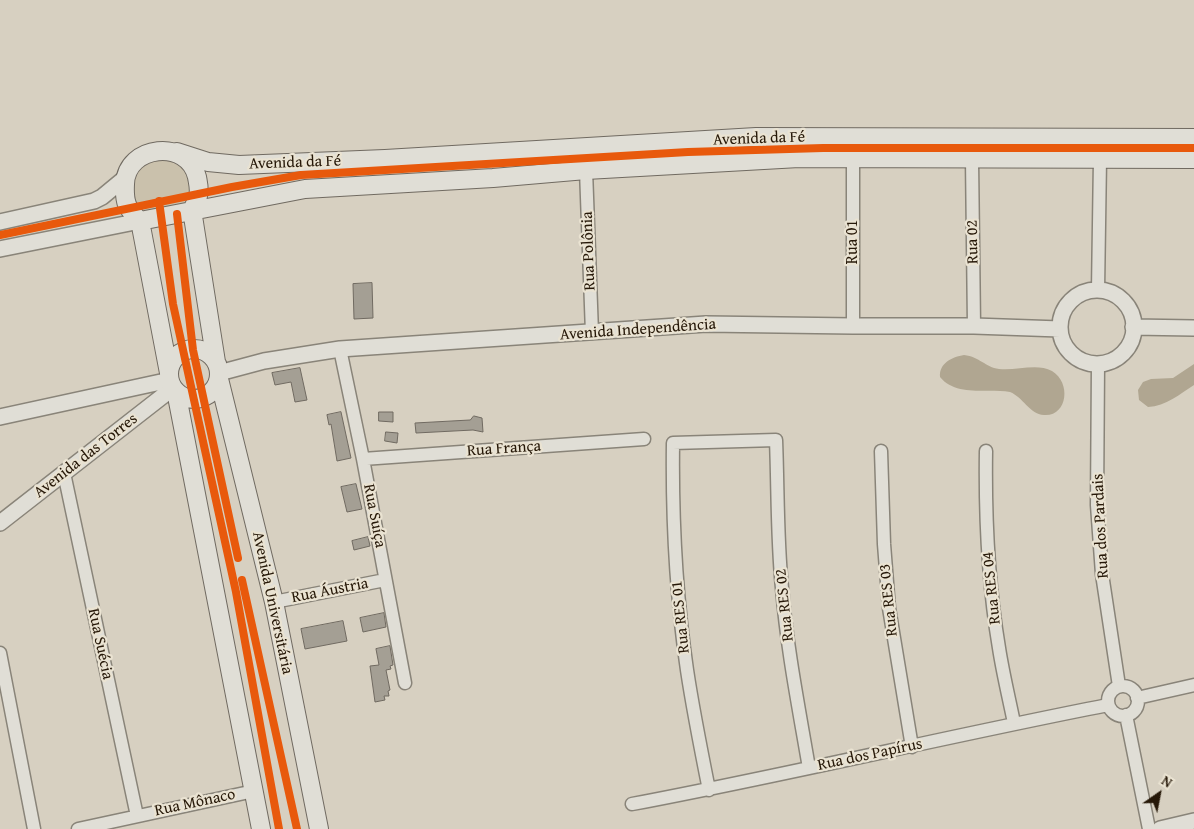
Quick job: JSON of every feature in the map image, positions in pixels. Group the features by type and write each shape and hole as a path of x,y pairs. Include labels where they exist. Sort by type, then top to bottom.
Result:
{"main road":[{"name":"Avenida da Fé","path":"177,152 208,162 239,165 395,159 756,137 1194,138"},
{"path":"177,152 152,151 141,156 125,178 125,201 131,212 140,221 261,829"},
{"name":"Avenida Universitária","path":"177,152 188,160 196,170 199,184 198,196 192,210 218,371 274,602 319,829"},
{"name":"Avenida da Fé","path":"192,210 305,189 799,158 1194,159"},
{"path":"140,221 192,210"},
{"path":"201,350 206,353 218,371 216,386 211,393 204,397 196,399 187,398 172,383 174,360 186,351 201,350"}],"street":[{"name":"Rua 01","path":"853,158 853,326"},
{"name":"Rua 02","path":"972,159 974,326"},
{"path":"1098,290 1100,159"},
{"name":"Rua Polônia","path":"586,170 592,333"},
{"path":"0,222 94,201 102,197 125,178"},
{"path":"0,249 140,221"},
{"path":"1098,290 1108,292 1124,302 1132,318 1133,327 1130,340 1123,352 1111,360 1098,364 1083,362 1072,354 1063,342 1060,328 1063,314 1071,301 1083,293 1098,290"},
{"name":"Avenida Independência","path":"218,371 264,361 340,349 706,324 1060,328"},
{"path":"1133,327 1194,328"},
{"name":"Rua Suíça","path":"340,349 363,459 405,683"},
{"name":"Rua dos Pardais","path":"1098,364 1098,515 1102,574 1119,686"},
{"path":"0,417 172,383"},
{"name":"Avenida das Torres","path":"0,523 64,473 172,383"},
{"name":"Rua França","path":"363,459 644,439"},
{"name":"Rua RES 02","path":"673,443 776,440 782,589 796,693 809,768"},
{"name":"Rua RES 01","path":"673,443 673,520 678,599 687,670 709,790"},
{"name":"Rua RES 03","path":"881,451 883,534 889,608 912,747"},
{"name":"Rua RES 04","path":"986,451 986,502 991,586 999,648 1014,724"},
{"name":"Rua Suécia","path":"64,473 137,816"},
{"name":"Rua Áustria","path":"274,602 385,580"},
{"path":"0,653 34,829"},
{"path":"1137,698 1194,685"},
{"path":"1119,686 1131,688 1137,698 1135,709 1126,715 1115,714 1108,705 1110,693 1119,686"},
{"name":"Rua dos Papírus","path":"632,804 709,790 1108,705"},
{"path":"1126,715 1149,829"},
{"name":"Rua Mônaco","path":"78,829 254,791"},
{"path":"1160,829 1194,822"}],"shaded area":[{"path":"161,157 185,167 193,183 189,203 140,212 136,207 132,194 135,175 144,164"},
{"path":"964,355 999,369 1033,367 1052,371 1062,383 1064,398 1062,405 1058,411 1044,415 1034,412 1015,394 1010,392 963,389 947,383 940,377 944,364 955,357"},
{"path":"1194,364 1194,385 1178,396 1167,402 1148,407 1139,400 1138,390 1143,382 1151,379 1173,378"}],"building":[{"path":"372,283 373,318 354,319 353,284"},
{"path":"300,368 307,400 295,402 291,382 275,385 272,373"},
{"path":"341,412 351,458 337,461 331,424 329,425 327,415"},
{"path":"379,412 393,412 393,422 379,421"},
{"path":"474,416 482,418 483,432 473,430 416,433 415,423 470,420"},
{"path":"386,432 398,433 397,443 385,441"},
{"path":"356,484 362,509 347,512 341,487"},
{"path":"368,537 370,546 354,550 352,541"},
{"path":"384,613 386,627 363,632 360,618"},
{"path":"343,621 347,641 305,649 301,629"},
{"path":"390,646 393,665 390,666 391,669 386,670 390,690 388,691 389,696 384,696 385,700 375,702 370,666 379,665 376,649"}],"cycle path":[{"path":"0,235 232,187 301,175 688,152 823,148 1194,148"},
{"path":"159,201 173,304 236,592 279,829"},
{"path":"177,214 193,350 238,558"},
{"path":"242,580 297,829"}]}
